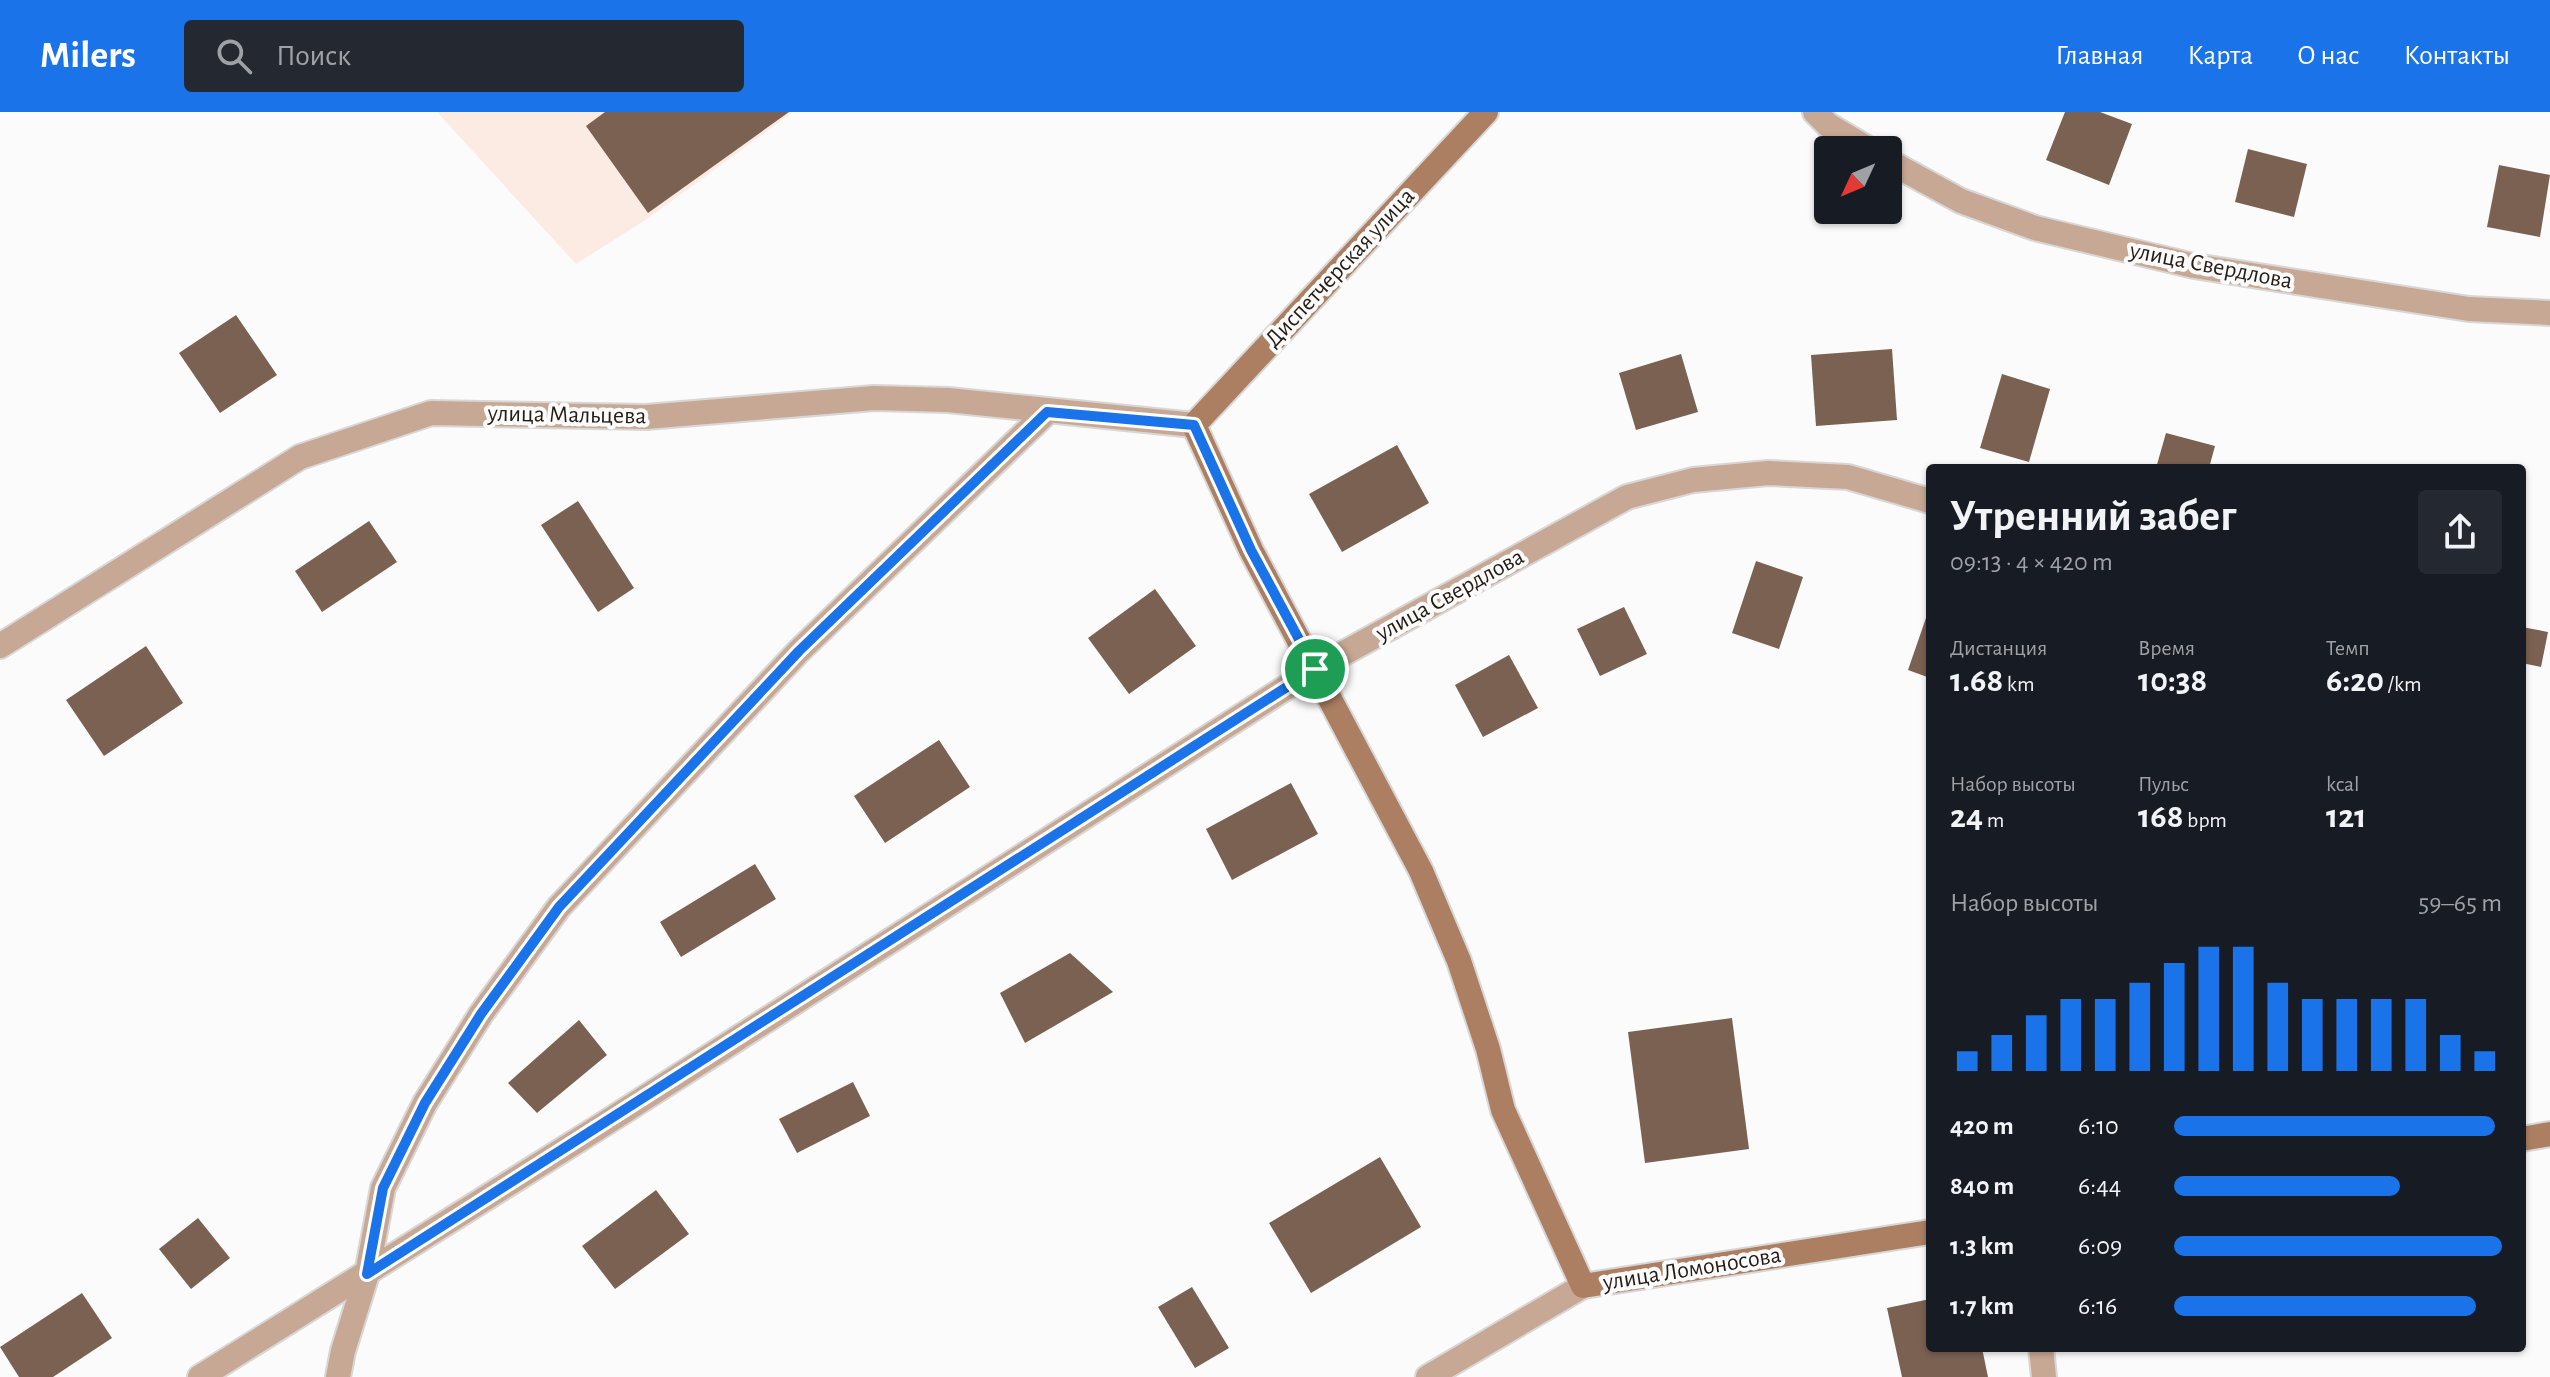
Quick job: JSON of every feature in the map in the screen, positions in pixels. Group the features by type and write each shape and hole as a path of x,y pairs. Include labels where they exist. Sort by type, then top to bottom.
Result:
{"street":[{"name":"Диспетчерская улица","path":"1194,425 1486,112"},
{"path":"1815,112 1828,125 1846,136"},
{"name":"улица Свердлова","path":"1902,169 1961,201 2035,228 2194,266 2469,309 2550,313"},
{"name":"улица Мальцева","path":"0,646 300,457 431,413 646,417 874,398 948,400 1194,425"},
{"path":"338,1377 367,1274 383,1188 425,1103 481,1014 559,907 799,651 1047,412"},
{"path":"1194,425 1251,550 1421,871 1459,961 1488,1049 1503,1110 1583,1286"},
{"name":"улица Свердлова","path":"200,1377 367,1274 1315,669 1627,497 1693,480 1768,473 1848,477 1926,500"},
{"path":"2526,1138 2550,1134"},
{"name":"улица Ломоносова","path":"1428,1377 1583,1286 1926,1233"},
{"path":"2041,1352 2044,1377"}],"shaded area":[{"path":"437,112 793,112 647,219 576,264"}],"building":[{"path":"605,112 789,112 648,213 586,126"},
{"path":"2065,112 2100,112 2132,124 2109,185 2046,160"},
{"path":"2248,149 2307,164 2294,217 2235,202"},
{"path":"2499,165 2550,175 2540,237 2487,227"},
{"path":"236,315 277,375 220,413 179,353"},
{"path":"1892,349 1897,420 1816,426 1811,355"},
{"path":"1681,354 1698,412 1636,430 1619,373"},
{"path":"2002,374 2050,389 2029,462 1980,448"},
{"path":"2166,433 2215,446 2210,464 2157,464"},
{"path":"1397,445 1429,503 1342,552 1309,494"},
{"path":"578,501 634,588 598,612 541,525"},
{"path":"369,521 397,562 322,612 295,571"},
{"path":"1756,561 1803,577 1779,649 1732,633"},
{"path":"1155,589 1196,646 1129,694 1088,638"},
{"path":"1624,607 1647,654 1600,676 1577,629"},
{"path":"1926,618 1926,677 1908,670"},
{"path":"2526,628 2548,632 2541,667 2526,664"},
{"path":"146,646 183,703 104,756 66,700"},
{"path":"1509,655 1538,708 1483,737 1455,685"},
{"path":"939,740 970,787 885,843 854,796"},
{"path":"1291,783 1318,834 1232,880 1206,829"},
{"path":"755,864 776,899 681,957 660,922"},
{"path":"1070,953 1113,992 1025,1043 1000,993"},
{"path":"1732,1018 1749,1149 1645,1163 1628,1032"},
{"path":"579,1020 607,1055 537,1113 508,1083"},
{"path":"853,1082 870,1116 797,1153 779,1119"},
{"path":"1380,1157 1421,1227 1311,1293 1269,1223"},
{"path":"656,1190 689,1234 615,1289 582,1246"},
{"path":"198,1218 230,1258 191,1289 159,1249"},
{"path":"1192,1287 1229,1348 1195,1368 1158,1307"},
{"path":"82,1293 112,1338 53,1377 19,1377 0,1347"},
{"path":"1926,1300 1926,1352 1983,1352 1988,1377 1902,1377 1887,1308"}],"route":[{"path":"1047,412 1194,425 1251,550 1315,669 367,1274 383,1188 425,1103 481,1014 559,907 799,651 1047,412"}]}
